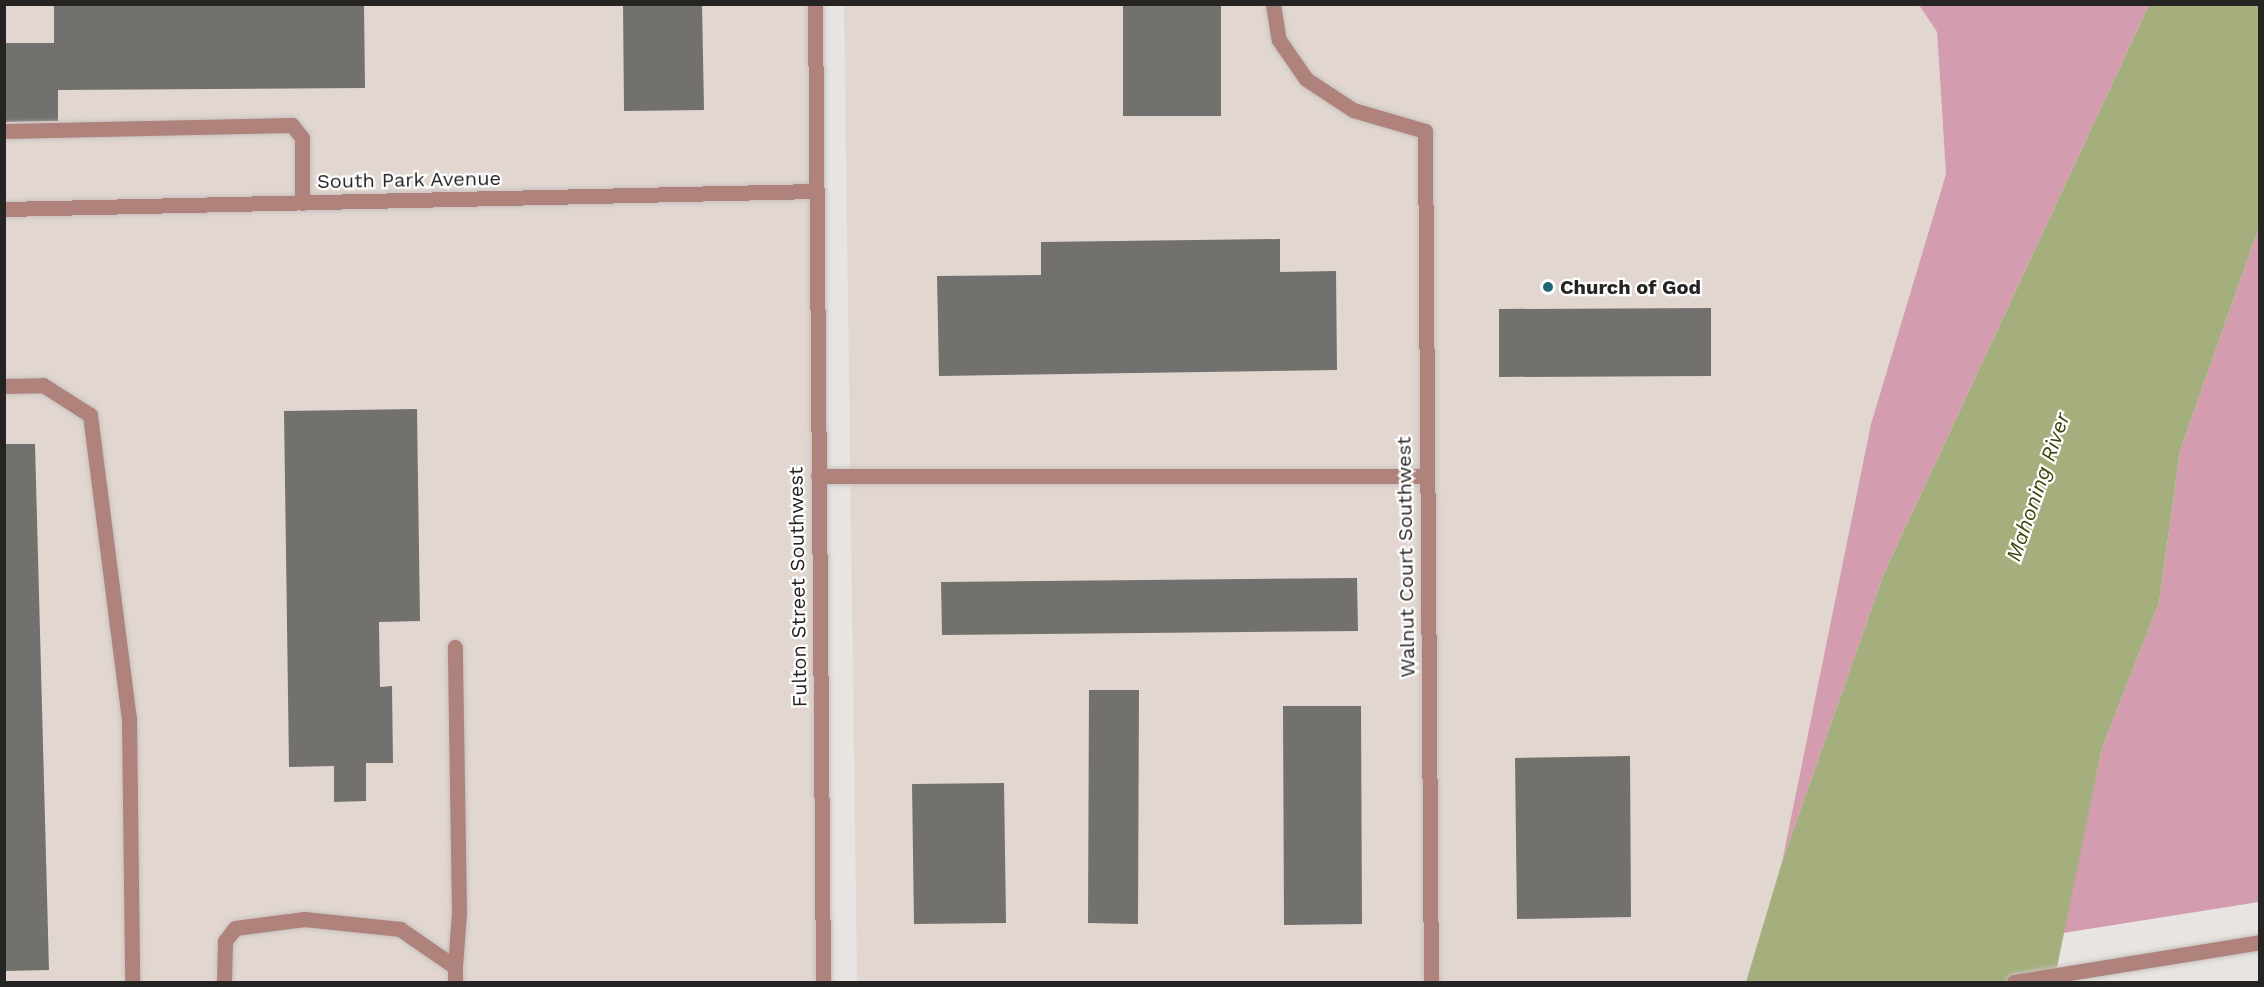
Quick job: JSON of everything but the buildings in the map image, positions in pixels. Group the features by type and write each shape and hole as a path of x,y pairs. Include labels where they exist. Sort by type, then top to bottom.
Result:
{"street":[{"name":"Fulton Street Southwest","path":"815,4 814,191 823,982"},
{"name":"Walnut Court Southwest","path":"1273,4 1279,40 1306,79 1353,110 1425,131 1431,982"},
{"path":"4,131 292,125 302,138 302,203"},
{"name":"South Park Avenue","path":"4,209 814,191"},
{"path":"4,386 43,385 90,415 129,718 132,982"},
{"path":"818,476 939,473 1426,476"},
{"path":"455,647 459,912 455,975"},
{"path":"224,982 225,941 235,928 304,919 400,929 455,975"},
{"path":"2014,982 2259,942"}],"shaded area":[{"path":"5,5 812,5 823,982 5,982"},
{"path":"844,5 1919,5 1937,32 1946,174 1871,424 1782,862 1746,982 857,982"},
{"path":"1919,5 2149,5 1885,571 1782,862 1871,424 1946,174 1937,32"},
{"path":"2259,227 2259,902 2063,933 2102,748 2159,603 2180,451"}],"water":[{"name":"Mahoning River","path":"2149,5 2259,5 2259,227 2180,451 2159,603 2102,748 2054,982 1746,982 1782,862 1885,571"}],"place":[{"name":"Church of God","path":"1548,287"}]}
